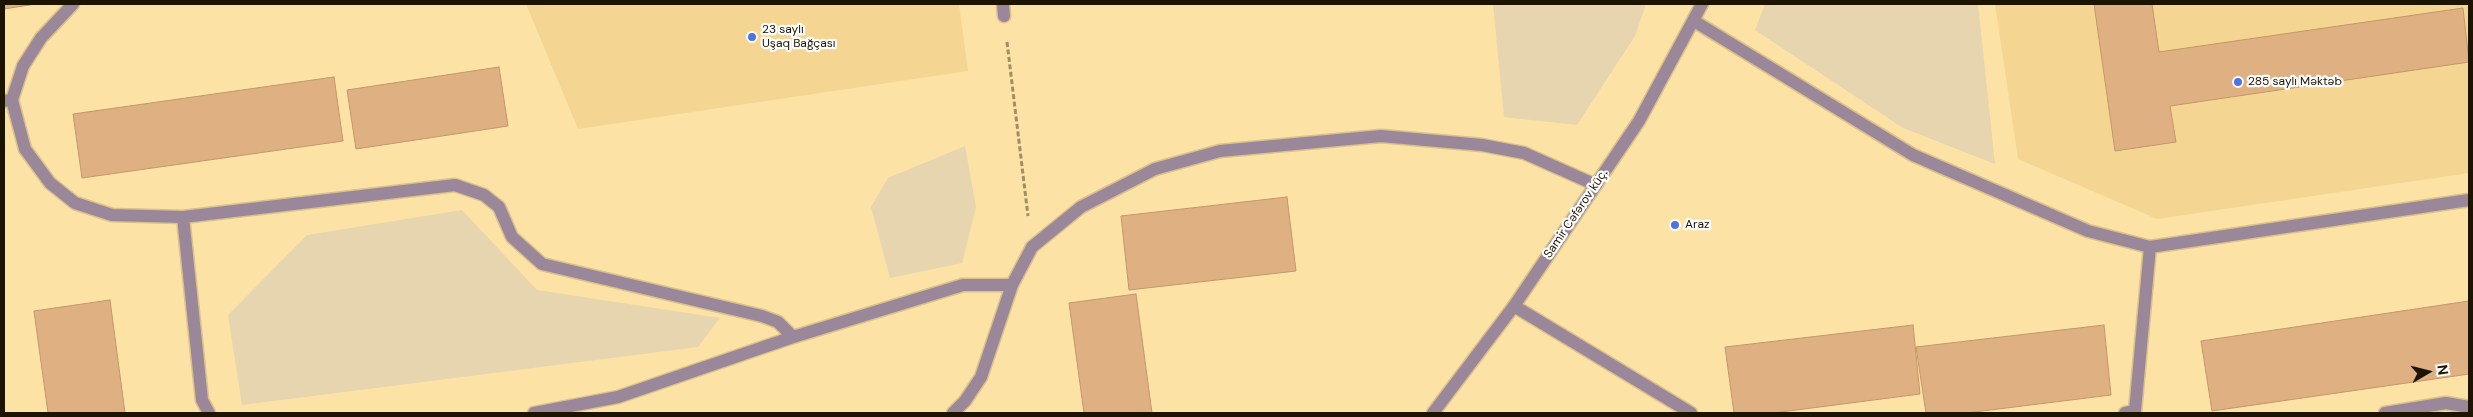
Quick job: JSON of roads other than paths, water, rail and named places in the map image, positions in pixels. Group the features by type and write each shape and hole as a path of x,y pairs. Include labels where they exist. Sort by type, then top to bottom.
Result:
{"street":[{"path":"73,4 41,38 22,66 8,101 25,149 50,183 75,204 112,215 183,217 456,185 484,195 499,208 512,237 542,264 762,316 778,322 793,337"},
{"name":"Samir Cəfərov küç.","path":"1433,413 1514,306 1596,186 1639,120 1702,4"},
{"path":"1694,21 1913,155 2088,231 2150,247 2469,200"},
{"path":"952,413 965,401 981,377 1012,285 1032,247 1089,202 1155,169 1220,151 1381,136 1482,144 1524,153 1596,186"},
{"path":"183,217 202,400 209,413"},
{"path":"2134,413 2150,247"},
{"path":"534,413 618,397 793,337 963,285 1012,285"},
{"path":"1514,306 1691,413"},
{"path":"2385,413 2446,403 2469,407"}],"place":[{"name":"23 saylı Uşaq Bağçası","path":"752,37"},
{"name":"285 saylı Məktəb","path":"2238,82"},
{"name":"Araz","path":"1675,225"}]}
